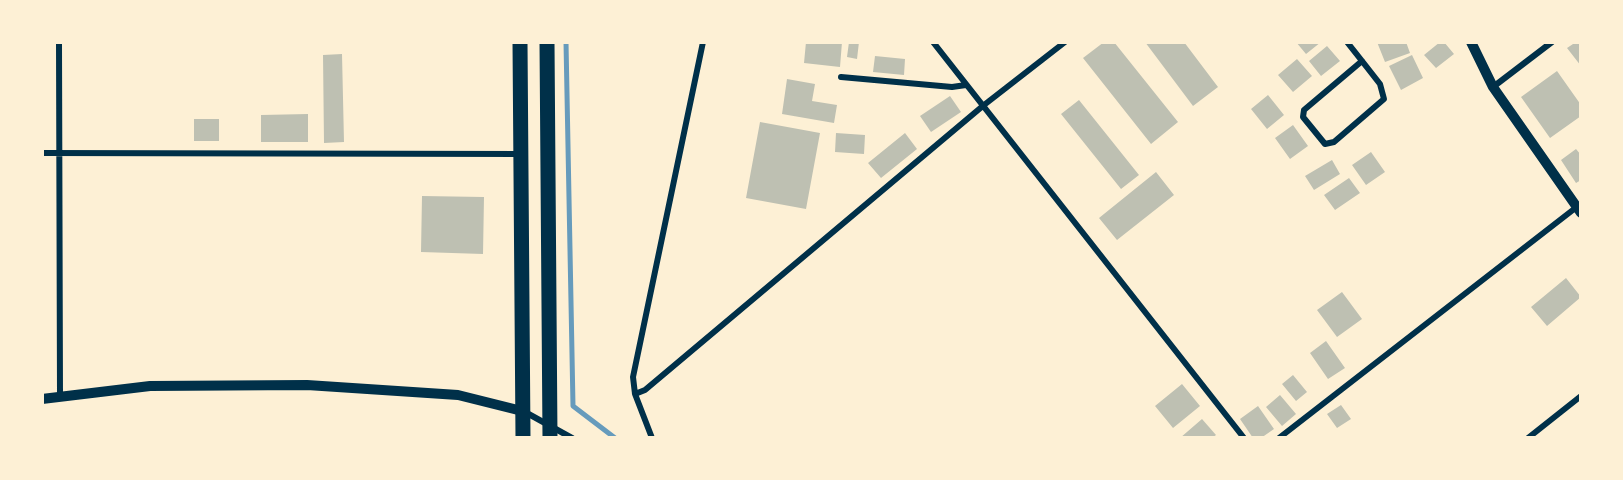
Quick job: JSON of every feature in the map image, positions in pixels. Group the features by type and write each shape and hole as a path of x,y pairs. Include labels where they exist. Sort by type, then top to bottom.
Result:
{"highway":[{"path":"520,42 523,438"},
{"path":"546,42 550,432"}],"street":[{"path":"59,42 60,397"},
{"path":"652,438 635,394 633,377 703,42"},
{"path":"933,42 1244,438"},
{"path":"635,394 645,390 984,105 1065,42"},
{"path":"1347,42 1362,61 1380,84 1384,99 1334,142 1325,144 1303,117 1305,110 1362,61"},
{"path":"1279,438 1580,208 1493,87 1471,42"},
{"path":"1493,87 1552,42"},
{"path":"841,77 952,87 966,85"},
{"path":"42,153 520,154"},
{"path":"42,399 150,386 307,385 458,395 522,411 550,432 572,438"},
{"path":"1528,438 1581,396"}],"building":[{"path":"806,42 842,42 840,67 804,63"},
{"path":"849,42 859,42 857,59 847,57"},
{"path":"1104,42 1114,42 1178,122 1151,144 1083,58"},
{"path":"1145,42 1184,42 1218,87 1193,106"},
{"path":"1296,42 1321,42 1306,54"},
{"path":"1377,42 1406,42 1410,53 1385,62"},
{"path":"1440,42 1444,42 1454,54 1436,68 1424,55"},
{"path":"1576,42 1581,42 1581,66 1567,48"},
{"path":"1327,46 1340,61 1321,76 1309,61"},
{"path":"342,54 344,142 324,143 323,55"},
{"path":"1412,55 1423,78 1401,90 1389,66"},
{"path":"875,56 905,59 904,75 873,72"},
{"path":"1297,59 1312,76 1293,92 1278,75"},
{"path":"1557,71 1581,105 1581,116 1550,138 1521,97"},
{"path":"787,79 815,84 812,101 837,105 834,123 782,114"},
{"path":"1268,95 1284,115 1267,129 1251,109"},
{"path":"950,96 961,112 931,132 920,116"},
{"path":"1079,100 1139,175 1121,189 1061,114"},
{"path":"308,114 308,142 261,142 261,115"},
{"path":"194,119 219,119 219,141 194,141"},
{"path":"760,122 820,133 806,209 746,198"},
{"path":"1293,125 1308,146 1290,159 1275,138"},
{"path":"836,133 865,135 864,154 835,152"},
{"path":"905,133 917,149 881,178 868,163"},
{"path":"1576,149 1581,155 1581,180 1576,183 1561,160"},
{"path":"1371,152 1385,172 1366,185 1352,165"},
{"path":"1332,160 1340,174 1314,190 1305,176"},
{"path":"1156,172 1174,195 1117,240 1099,218"},
{"path":"1349,178 1360,193 1335,210 1324,195"},
{"path":"422,196 484,197 483,254 421,252"},
{"path":"1566,278 1581,297 1547,326 1531,307"},
{"path":"1342,292 1362,319 1337,337 1317,310"},
{"path":"1326,341 1345,368 1328,379 1310,353"},
{"path":"1293,375 1307,392 1296,401 1282,384"},
{"path":"1182,384 1200,406 1173,428 1155,406"},
{"path":"1280,395 1296,414 1282,426 1266,407"},
{"path":"1341,405 1351,419 1337,428 1327,414"},
{"path":"1258,406 1274,429 1261,438 1253,438 1240,419"},
{"path":"1202,419 1216,435 1212,438 1180,438"}],"waterway":[{"path":"566,42 573,406 615,438"}]}
